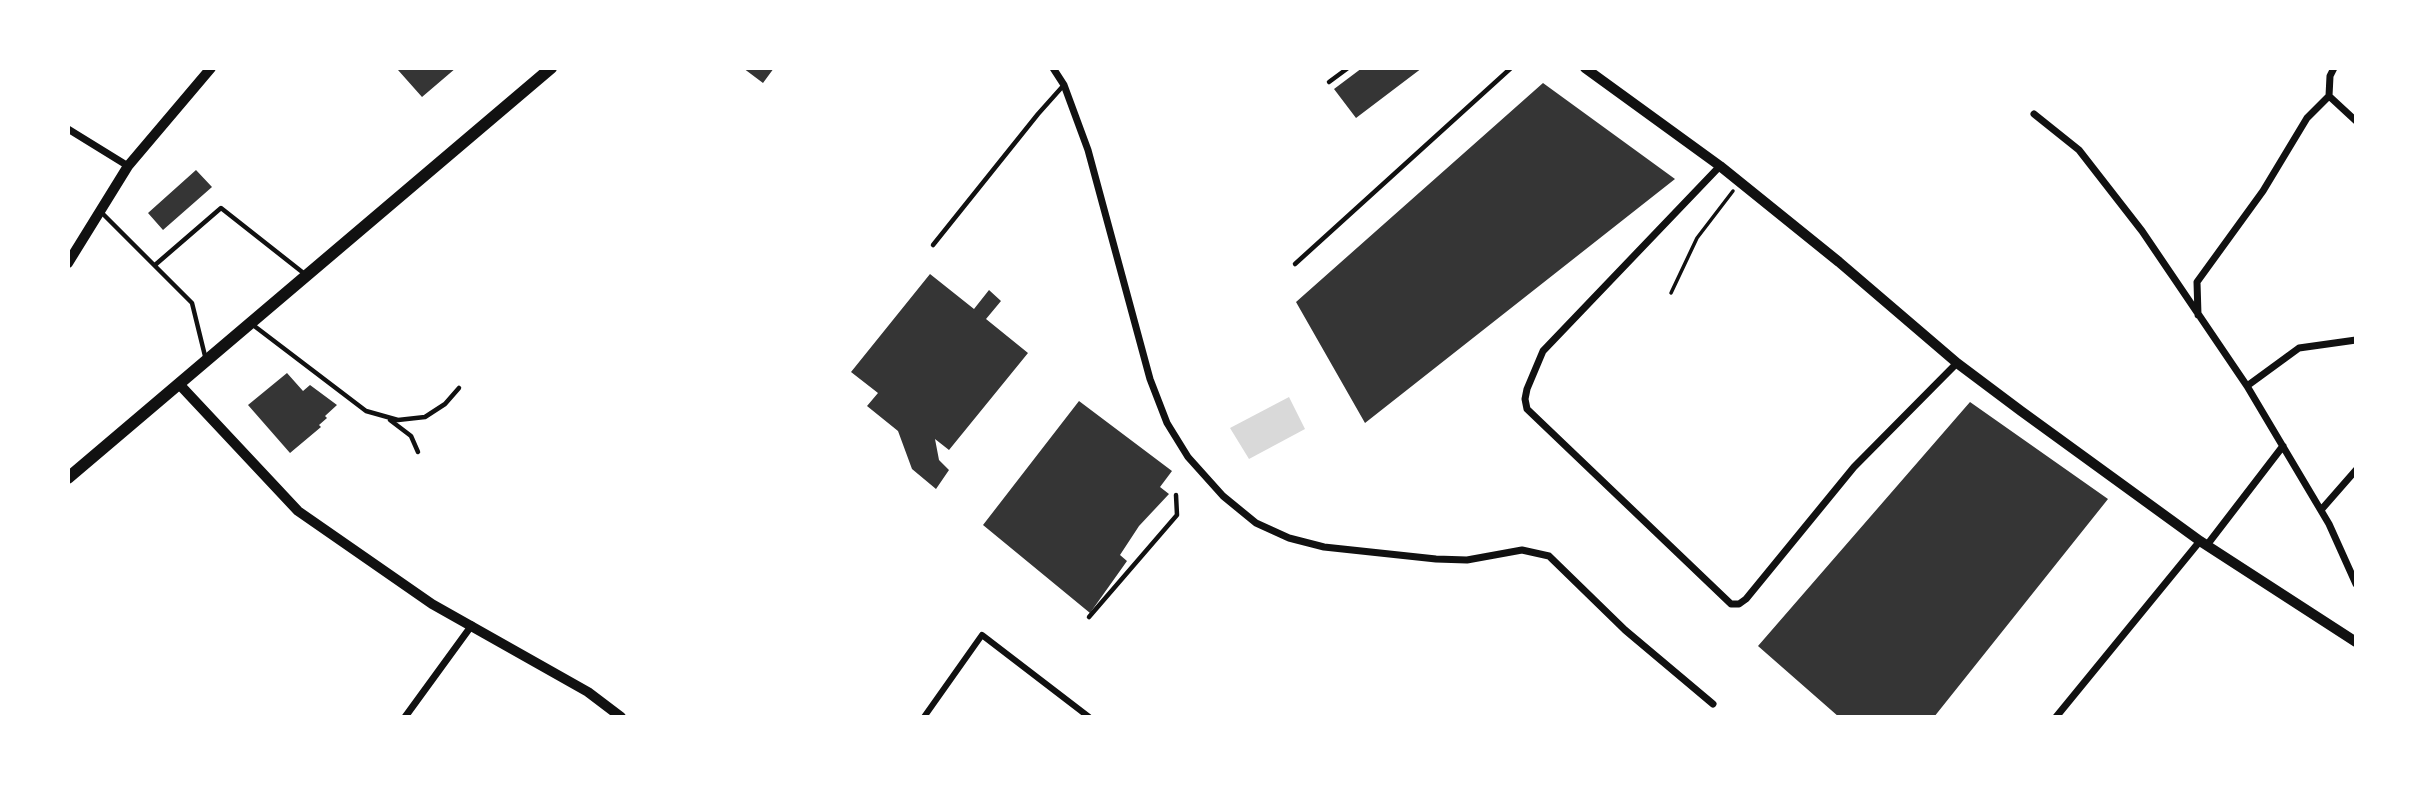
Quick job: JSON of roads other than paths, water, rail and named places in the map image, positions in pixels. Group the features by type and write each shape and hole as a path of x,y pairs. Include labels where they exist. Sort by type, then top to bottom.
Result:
{"main road":[{"path":"68,478 551,68"}],"street":[{"path":"68,263 128,166 211,68"},
{"path":"1053,68 1064,85 1088,150 1150,379 1167,423 1188,457 1223,496 1256,523 1289,538 1324,547 1436,559 1467,559 1522,550 1549,556 1625,630 1713,704"},
{"path":"1585,68 1720,166 1839,262 1957,363 2204,543 2356,642"},
{"path":"2198,317 2197,282 2263,191 2307,118 2329,96 2330,76 2334,68"},
{"path":"2329,96 2356,121"},
{"path":"2034,114 2078,150 2142,231 2247,386 2320,510 2356,584"},
{"path":"68,129 128,166"},
{"path":"1720,166 1543,351 1525,399 1527,409 1731,604 1739,604 1746,599 1854,467 1957,363"},
{"path":"2247,386 2299,348 2356,340"},
{"path":"179,384 298,512 432,604 588,692 621,717"},
{"path":"2056,717 2283,446"},
{"path":"2320,510 2356,470"},
{"path":"405,717 472,625"},
{"path":"924,717 982,635 1089,717"}],"lane":[{"path":"1329,82 1348,68"},
{"path":"1295,264 1511,68"},
{"path":"933,245 1064,85"},
{"path":"155,265 221,208 307,275"},
{"path":"101,212 192,303 206,360"},
{"path":"250,323 366,411 398,420 425,417 446,404 459,388"},
{"path":"387,417 411,436 418,452"},
{"path":"1089,617 1177,515 1176,495"}]}
